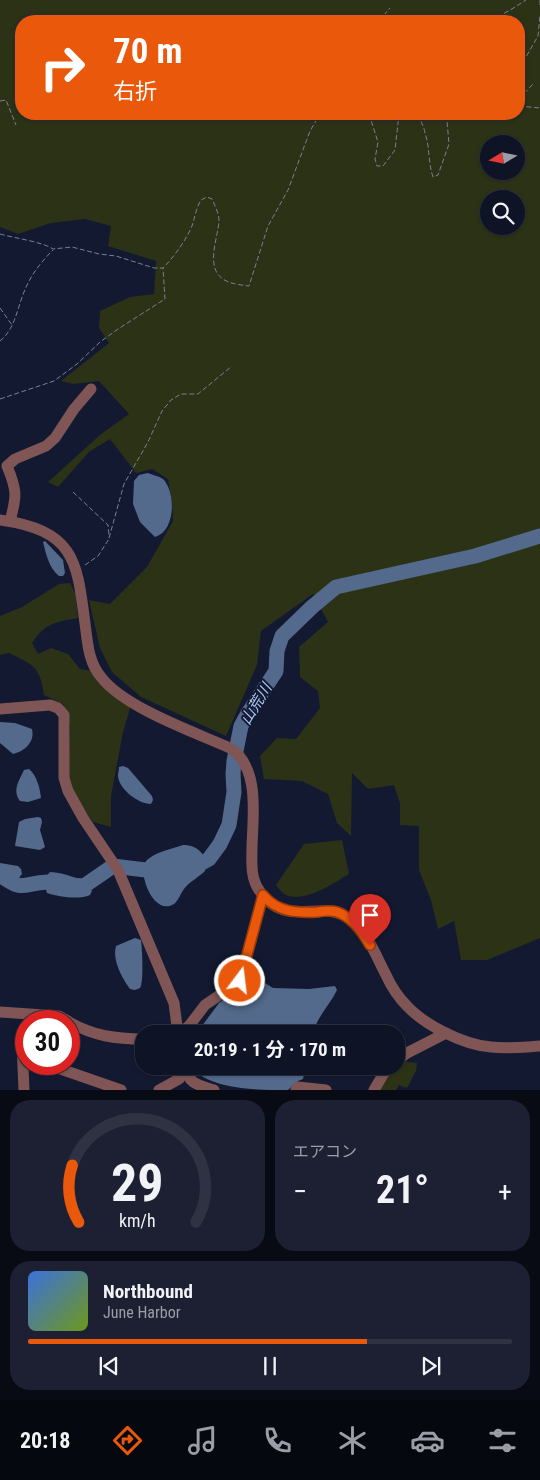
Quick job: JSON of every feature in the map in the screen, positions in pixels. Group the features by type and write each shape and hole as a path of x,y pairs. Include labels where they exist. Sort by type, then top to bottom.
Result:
{"street":[{"path":"91,389 74,409 55,438 46,446 15,459 7,466 16,490 16,501 5,520 40,529 50,534 63,545 72,558 76,571 88,650 100,676 122,696 164,719 239,753 251,777 252,872 255,882 263,895 275,905 294,913 336,912 346,917 364,934 399,997 416,1015 446,1033 467,1042 490,1047 540,1046"},
{"path":"0,710 50,705 58,708 64,715 64,778 68,792 118,870 174,1002 177,1025"},
{"path":"190,1025 205,1005 240,981 263,895"},
{"path":"0,1012 15,1015"},
{"path":"80,1026 97,1034 118,1039 135,1039"},
{"path":"405,1054 446,1033"},
{"path":"24,1075 24,1090"},
{"path":"78,1075 121,1090"},
{"path":"159,1090 179,1079 178,1075"},
{"path":"186,1075 194,1083 214,1090"},
{"path":"374,1090 383,1075"},
{"path":"296,1090 298,1087 326,1090"}],"path":[{"path":"500,15 526,0"},
{"path":"540,0 540,7"},
{"path":"384,15 390,8"},
{"path":"525,59 538,36 540,15"},
{"path":"525,93 533,84"},
{"path":"0,101 6,100 16,125"},
{"path":"525,107 540,108"},
{"path":"0,399 54,381 77,364 100,342 165,299 163,268 188,234 201,200 212,199 217,209 219,219 213,264 218,275 224,280 249,286 268,226 288,190 310,130 316,120"},
{"path":"371,120 378,142 375,158 377,166 383,166 395,150 398,120"},
{"path":"420,120 425,132 433,177 438,175 449,144 447,120"},
{"path":"0,234 48,246 53,249 72,246 99,254 116,256 154,268 163,268"},
{"path":"0,341 8,335 24,292 33,274 53,249"},
{"path":"0,308 12,325"},
{"path":"76,571 98,556 109,538 124,484 148,442 162,411 171,400 181,394 198,394 232,366"},
{"path":"73,492 108,525 109,538"}],"green space":[{"path":"0,0 540,0 540,938 487,960 461,960 454,921 438,929 431,900 419,870 419,826 400,825 400,803 394,785 368,789 352,773 351,836 337,823 328,794 302,781 264,779 260,756 277,738 296,739 320,708 318,691 300,677 299,647 328,622 313,594 261,631 257,665 226,736 141,697 112,672 100,648 89,600 110,604 147,567 173,521 168,479 152,469 136,473 110,439 89,452 58,487 48,482 101,434 129,414 99,381 73,384 61,381 109,343 99,328 100,311 130,297 154,294 156,261 108,246 111,226 85,219 51,223 18,234 0,227"},
{"path":"70,583 76,595 78,618 46,627 32,643 38,654 51,648 68,654 80,669 93,671 109,691 131,705 123,732 111,796 111,827 93,822 73,794 68,777 70,725 63,704 44,695 38,673 30,664 9,653 0,655 0,616 22,607 59,584"},
{"path":"342,840 349,874 318,891 300,897 291,897 284,894 276,885 304,844"},
{"path":"405,1062 417,1063 416,1071 407,1088 399,1085 396,1090 379,1090 381,1084 388,1075 405,1075"}],"water":[{"path":"148,473 163,479 172,501 172,511 167,527 155,537 140,522 133,504 134,481 139,475"},
{"path":"45,541 63,560 65,573 63,576 59,576 50,565 43,542"},
{"path":"0,722 15,723 32,729 32,738 28,745 21,751 13,754 0,743"},
{"path":"119,767 128,768 152,796 151,804 135,799 125,791 118,775"},
{"path":"29,769 38,782 41,798 28,802 20,801 16,789 24,770"},
{"path":"38,817 41,818 42,822 40,830 45,847 40,850 15,846 19,822"},
{"path":"188,845 201,852 205,860 205,871 186,886 174,904 166,906 159,904 148,891 145,882 144,866 147,860 155,855"},
{"path":"0,863 18,866 22,874 18,879 0,884"},
{"path":"50,872 67,875 84,883 92,891 90,895 85,897 69,897 47,893 45,882"},
{"path":"135,938 141,940 142,979 140,988 135,990 130,989 121,974 115,957 115,951 116,946"},
{"path":"265,983 273,988 309,989 335,986 337,990 316,1025 203,1025 219,1003 242,987"},
{"path":"201,1075 304,1075 303,1079 288,1090 249,1089 209,1080"}],"waterway":[{"name":"山荒川","path":"188,869 209,859 220,844 229,825 234,792 234,761 241,726 276,671 277,651 282,636 312,607 336,587 475,556 540,536"},
{"name":"山荒川","path":"0,875 14,884 24,886 48,882 84,886 113,866 162,872"}],"route":[{"path":"240,981 263,895 266,900 294,913 336,912 356,924 370,945"}]}
